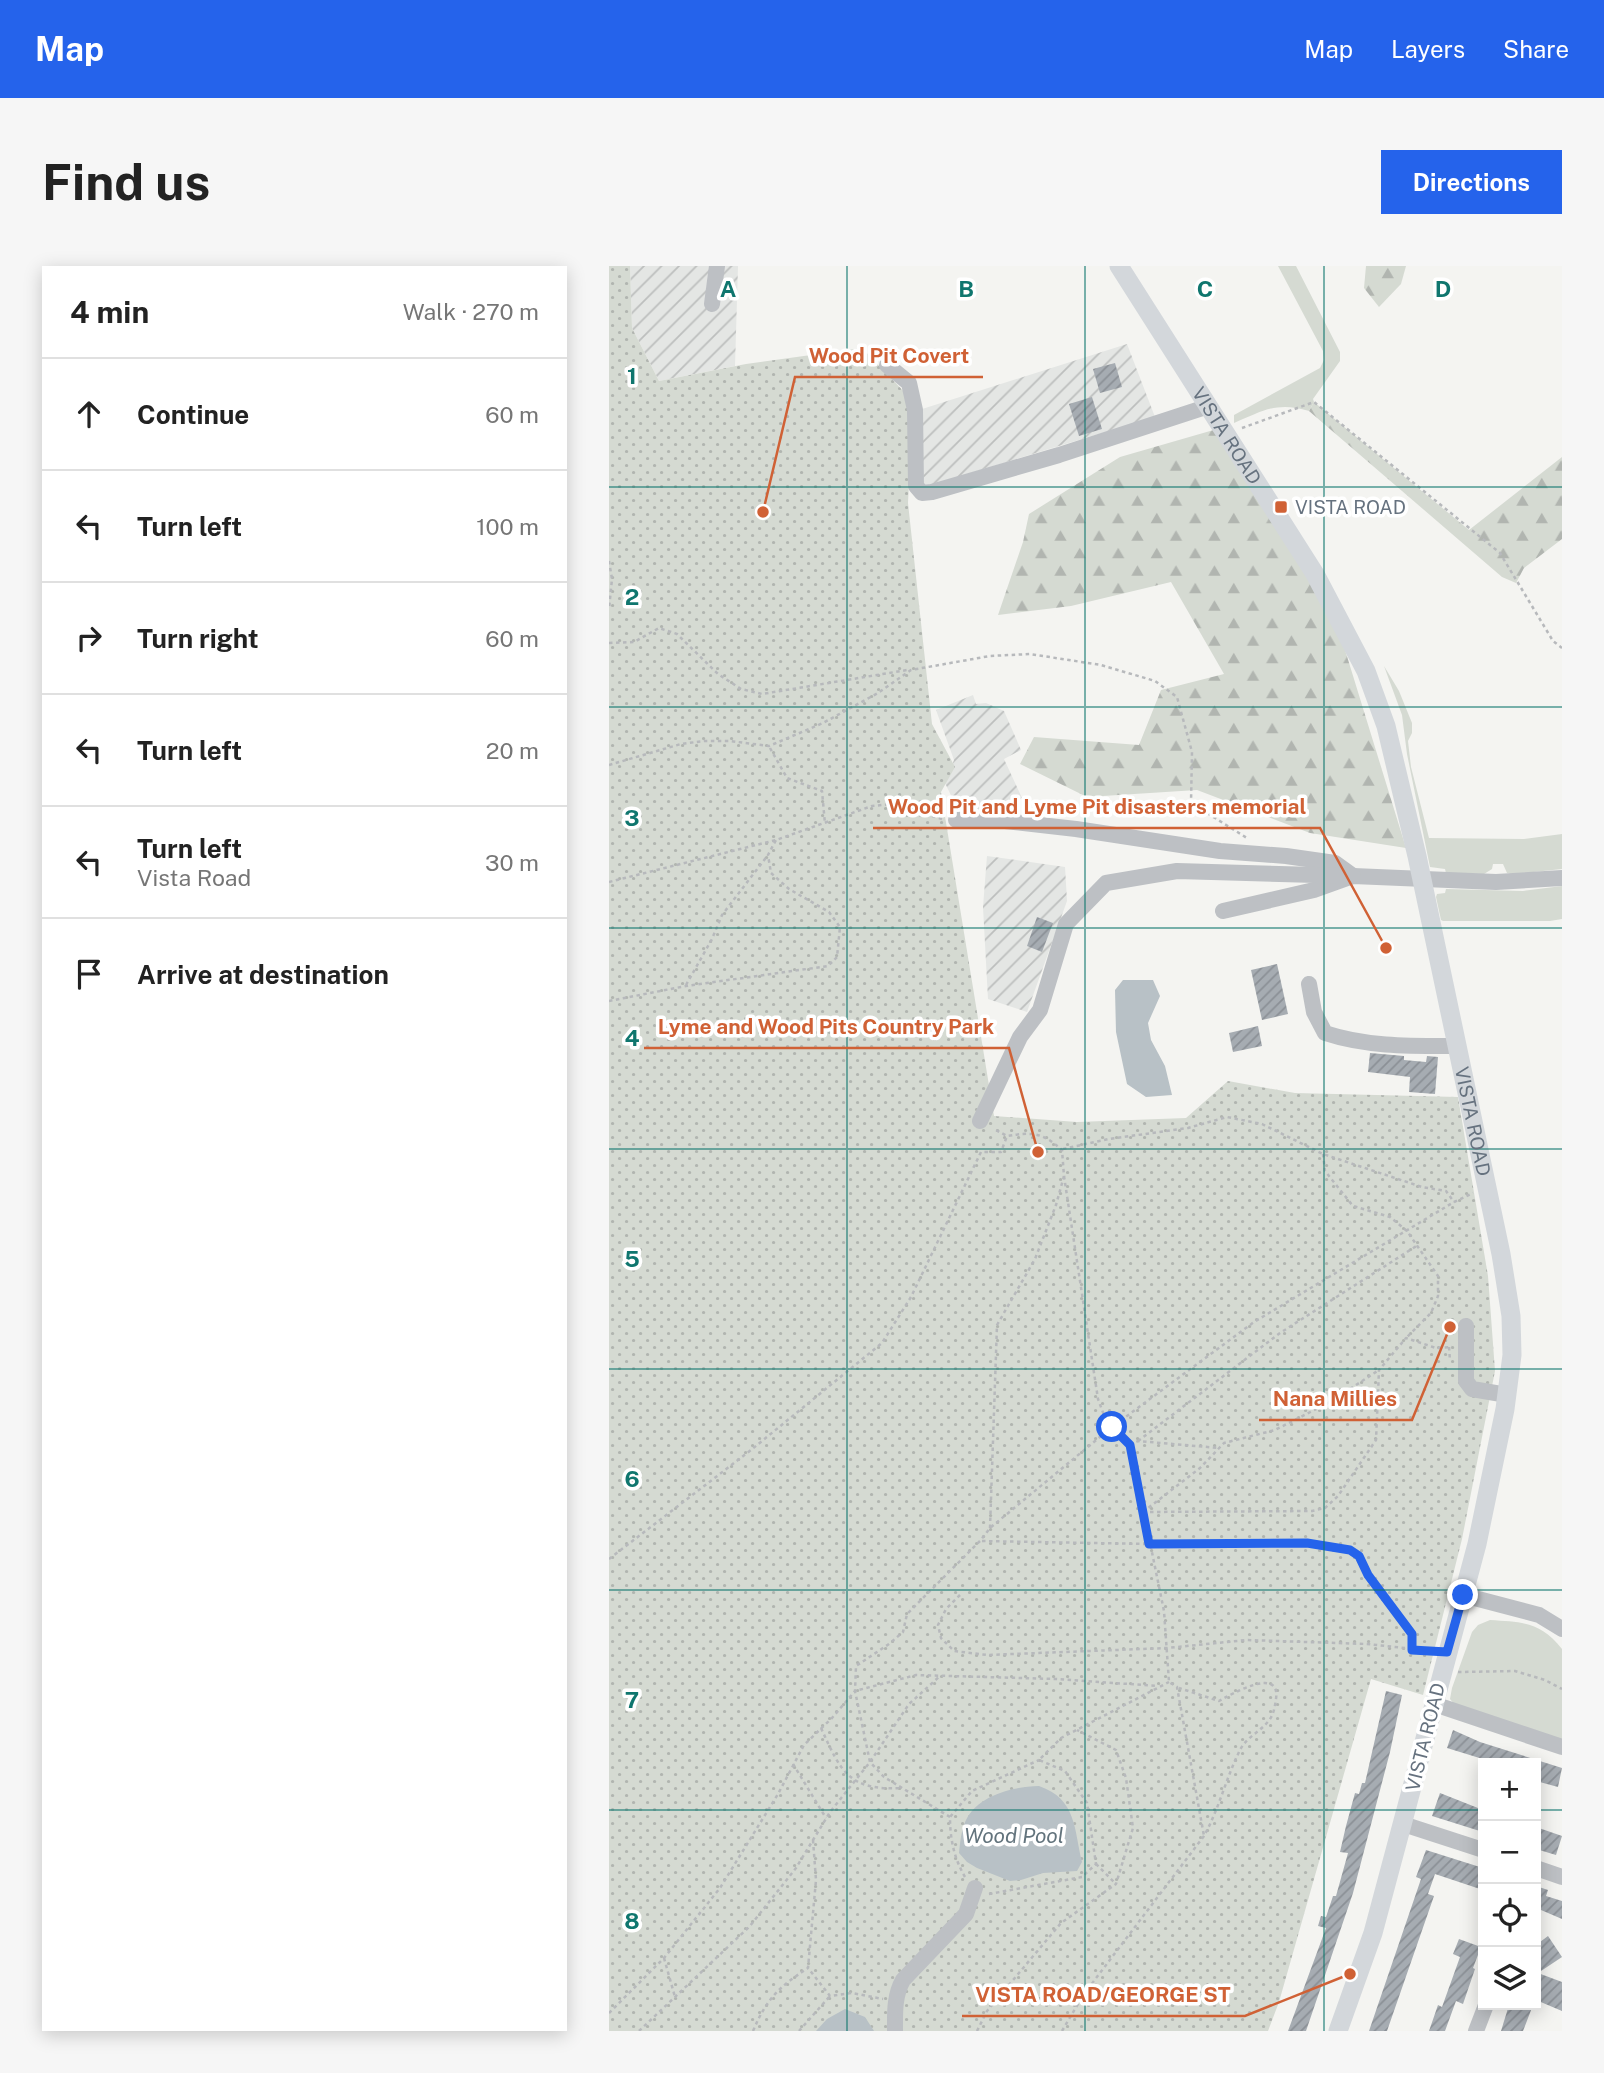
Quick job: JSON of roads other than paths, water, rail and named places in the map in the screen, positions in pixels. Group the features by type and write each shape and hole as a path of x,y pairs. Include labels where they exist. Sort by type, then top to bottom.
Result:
{"main road":[{"name":"VISTA ROAD","path":"1119,266 1315,574 1366,671 1386,726 1422,880 1501,1254 1511,1316 1512,1356 1507,1395 1477,1544 1373,1933 1338,2031"}],"street":[{"path":"712,304 717,266"},
{"path":"887,365 909,383 915,410 916,486 922,493 1059,454 1209,405"},
{"path":"956,820 987,818 1220,851 1286,856 1335,863 1353,876"},
{"path":"980,1121 1020,1037 1040,1010 1066,925 1106,883 1177,871 1496,882 1562,878"},
{"path":"1223,911 1314,890 1353,876"},
{"path":"1309,984 1314,1012 1325,1033 1350,1041 1407,1046 1457,1046"},
{"path":"1466,1326 1467,1381 1472,1388 1507,1395"},
{"path":"1463,1595 1539,1615 1562,1629"},
{"path":"1434,1704 1562,1747"},
{"path":"1403,1824 1478,1848"},
{"path":"1541,1870 1562,1877"},
{"path":"895,2031 897,1990 903,1980 965,1914 975,1888"},
{"path":"1476,2031 1484,2010"}],"water":[{"path":"1123,980 1153,980 1160,996 1148,1023 1151,1040 1165,1066 1172,1095 1146,1097 1127,1084 1116,1032 1115,990"},
{"name":"Wood Pool","path":"1039,1786 1061,1799 1072,1817 1082,1862 1077,1871 1043,1873 1010,1881 967,1862 959,1853 961,1839 964,1825 976,1807 1006,1791"},
{"path":"845,2009 865,2017 874,2031 816,2031 827,2019"}],"place":[{"name":"VISTA ROAD","path":"1281,507"},
{"name":"Wood Pit Covert","path":"763,512"},
{"name":"Wood Pit and Lyme Pit disasters memorial","path":"1386,948"},
{"name":"Lyme and Wood Pits Country Park","path":"1038,1152"},
{"name":"Nana Millies","path":"1450,1327"},
{"name":"VISTA ROAD/GEORGE ST","path":"1350,1974"}]}
